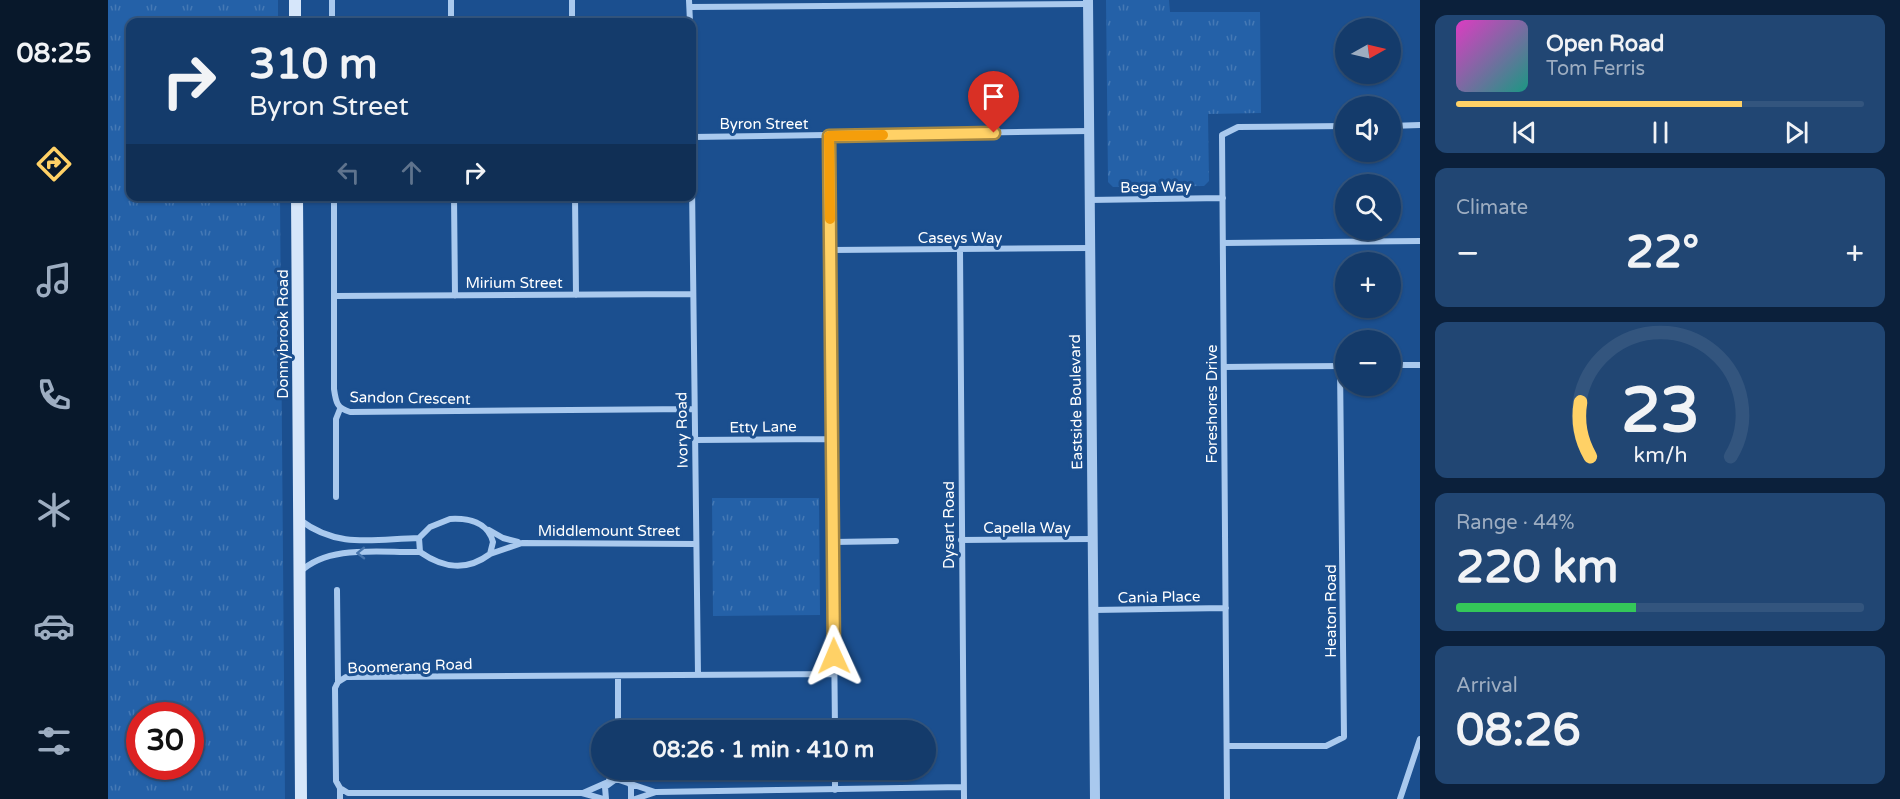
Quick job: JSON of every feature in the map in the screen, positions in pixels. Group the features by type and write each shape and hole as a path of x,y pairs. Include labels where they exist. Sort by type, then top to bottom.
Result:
{"main road":[{"path":"295,0 295,18"},
{"name":"Donnybrook Road","path":"297,201 301,799"},
{"name":"Donnybrook Road","path":"299,471 291,494 292,589 300,611"}],"street":[{"path":"332,0 332,18"},
{"path":"451,0 451,18"},
{"path":"572,0 572,18"},
{"path":"689,4 1086,1"},
{"name":"Eastside Boulevard","path":"1086,1 1095,799"},
{"path":"1401,126 1420,125"},
{"name":"Foreshores Drive","path":"1227,799 1222,135 1238,127 1335,126"},
{"name":"Byron Street","path":"696,137 1089,131"},
{"path":"829,136 835,720"},
{"name":"Bega Way","path":"1089,200 1222,198"},
{"name":"Sandon Crescent","path":"334,201 334,389 336,403 340,409 351,412 694,409"},
{"path":"453,201 455,296"},
{"path":"575,201 576,295"},
{"name":"Ivory Road","path":"692,201 698,675"},
{"path":"1223,243 1420,241"},
{"name":"Caseys Way","path":"831,250 1090,248"},
{"name":"Dysart Road","path":"960,250 964,799"},
{"name":"Mirium Street","path":"335,296 693,294"},
{"path":"1401,365 1420,365"},
{"path":"1224,368 1335,366"},
{"name":"Heaton Road","path":"1227,746 1326,746 1344,737 1343,396"},
{"path":"336,497 336,419 340,409"},
{"name":"Etty Lane","path":"694,440 832,438"},
{"path":"299,520 311,529 338,540 419,538 430,527 450,519 472,521 488,530 494,542 490,554 469,565 449,567 420,552 333,554 311,561 299,572"},
{"name":"Middlemount Street","path":"488,530 503,538 522,543 696,544"},
{"path":"419,538 420,552"},
{"name":"Capella Way","path":"961,540 1092,539"},
{"path":"833,542 896,541"},
{"name":"Middlemount Street","path":"490,554 522,543"},
{"path":"337,590 338,682"},
{"name":"Cania Place","path":"1093,610 1226,608"},
{"name":"Boomerang Road","path":"340,799 340,788 336,781 335,688 338,682 346,677 834,674"},
{"path":"618,676 618,720"},
{"path":"1400,799 1420,739"},
{"path":"582,793 620,778 656,792 963,787"},
{"path":"627,780 632,791 631,799"},
{"path":"835,780 835,790"},
{"path":"340,788 348,793 582,793 605,799 604,791 608,782"},
{"path":"636,799 656,792"}],"green space":[{"path":"108,0 278,0 278,18 126,18 126,201 280,201 285,799 108,799"},
{"path":"1106,0 1169,0 1170,12 1260,12 1261,113 1208,114 1209,181 1204,186 1113,187 1108,182"},
{"path":"712,498 819,498 820,615 713,616"}],"slow traffic":[{"path":"830,219 829,136 883,135"}],"route":[{"path":"834,656 829,136 994,133"}]}
